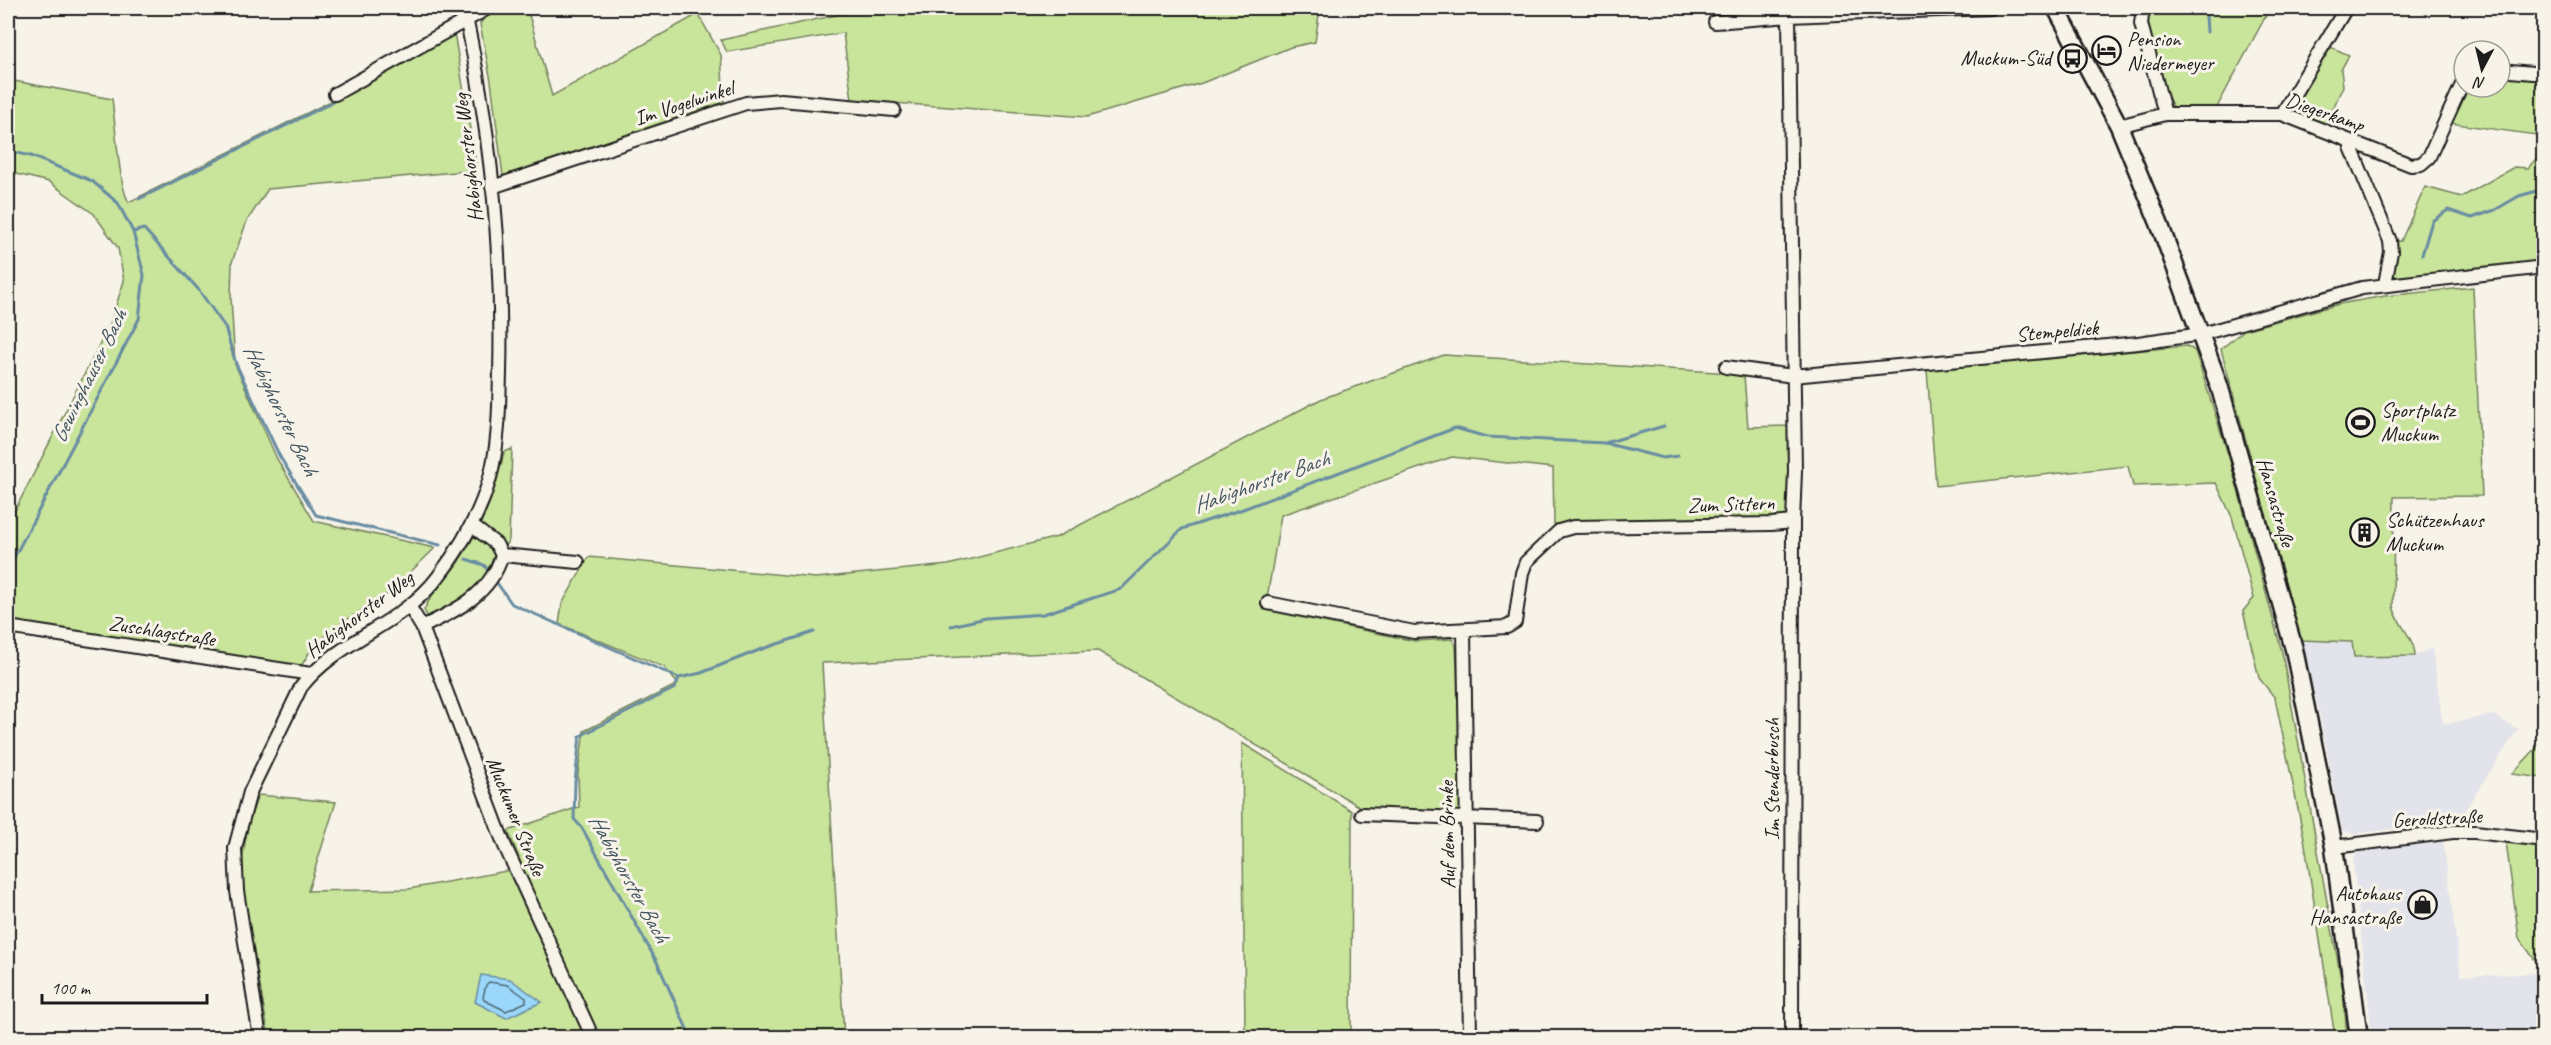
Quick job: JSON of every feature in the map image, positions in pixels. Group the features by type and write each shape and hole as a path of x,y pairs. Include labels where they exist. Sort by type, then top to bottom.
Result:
{"main road":[{"name":"Hansastraße","path":"2056,8 2119,126 2202,334 2219,385 2294,649 2334,847 2359,1038"}],"street":[{"path":"335,94 465,13 488,8"},
{"path":"1715,22 1789,16 1990,8"},
{"path":"2143,8 2141,24 2165,114"},
{"path":"2282,114 2346,8"},
{"name":"Habighorster Weg","path":"260,1038 237,891 235,848 250,792 301,687 311,674 327,659 363,638 409,606 436,579 471,525 489,481 495,454 499,402 499,282 492,187 479,86 465,13"},
{"name":"Zum Sittern","path":"1268,603 1414,632 1507,627 1515,622 1522,573 1526,562 1559,531 1573,527 1793,522 1795,471 1789,16"},
{"path":"2512,71 2544,74"},
{"name":"Diegerkamp","path":"2119,126 2165,114 2282,114 2411,165 2421,164 2429,157 2455,99"},
{"name":"Im Vogelwinkel","path":"492,187 746,103 781,100 894,110"},
{"path":"2352,142 2351,147 2390,241 2391,252 2385,284"},
{"name":"Stempeldiek","path":"1726,367 1793,376 2138,343 2202,334 2316,300 2385,284 2544,267"},
{"name":"Im Stenderbusch","path":"1792,1038 1793,522"},
{"path":"471,525 496,544 502,555"},
{"path":"502,555 578,562"},
{"path":"422,627 463,606 492,580 502,555"},
{"name":"Muckumer Straße","path":"409,606 422,627 504,844 593,1038"},
{"name":"Zuschlagstraße","path":"8,627 311,674"},
{"name":"Auf dem Brinke","path":"1464,631 1470,1038"},
{"path":"1362,814 1538,821"},
{"name":"Geroldstraße","path":"2334,847 2453,832 2475,832 2544,840"}],"shaded area":[{"path":"2300,640 2353,642 2354,657 2415,656 2432,648 2443,724 2493,715 2518,729 2469,804 2462,820 2354,834 2342,830 2319,711"},
{"path":"2443,839 2461,976 2543,973 2543,1037 2372,1037 2353,861 2358,850"}],"green space":[{"path":"501,8 527,8 552,96 698,14 721,55 724,102 503,176 491,81 480,24 484,18"},
{"path":"869,8 1320,8 1315,42 1291,47 1202,83 1087,117 852,100 843,33 727,52 721,40"},
{"path":"2149,8 2270,8 2216,109 2175,110 2164,88 2155,60 2149,32"},
{"path":"454,32 477,170 268,189 247,221 232,262 231,298 235,364 277,459 314,521 435,548 388,594 343,622 314,645 300,668 8,622 8,524 110,324 124,281 118,248 94,214 49,182 8,172 8,80 112,99 120,169 129,202 333,100"},
{"path":"2328,46 2349,55 2341,70 2343,86 2325,127 2297,115 2294,105"},
{"path":"2512,77 2543,79 2543,136 2449,123 2459,99 2512,99"},
{"path":"2543,151 2543,262 2396,277 2392,271 2393,241 2401,241 2425,187 2462,197 2514,167 2528,168"},
{"name":"Sportplatz Muckum","path":"2473,287 2482,496 2394,497 2393,606 2412,643 2415,656 2354,657 2352,642 2300,640 2221,349 2244,330 2339,304 2385,296"},
{"path":"2187,346 2195,351 2229,457 2282,652 2343,990 2347,1037 2335,1037 2304,838 2275,698 2259,678 2243,611 2254,598 2232,517 2216,483 2133,486 2128,466 1936,486 1927,370"},
{"path":"1444,355 1716,372 1744,376 1748,427 1789,426 1790,514 1769,519 1554,524 1553,468 1452,457 1281,515 1265,610 1415,641 1452,639 1456,646 1464,814 1362,808 1098,651 822,663 844,1037 818,1037 817,1033 802,1038 269,1037 243,891 241,866 248,825 258,795 336,802 308,891 409,889 523,868 508,831 579,807 578,773 584,731 678,684 664,667 559,624 562,604 589,557 816,578 948,565 1057,537 1321,399"},
{"path":"512,449 509,540 499,554 496,568 465,598 428,618 424,610 473,538 492,497 504,452"},
{"path":"2543,741 2543,778 2512,774"},
{"path":"1242,743 1352,811 1351,1034 1245,1034"},
{"path":"2506,842 2543,846 2543,971 2519,938"}],"water":[{"path":"481,975 510,979 542,1002 506,1018 475,1002"}],"waterway":[{"path":"2207,32 2206,16 2210,8"},
{"path":"139,199 333,102"},
{"name":"Gewinghauser Bach","path":"8,151 31,156 92,181 118,203 133,232 144,275 139,319 8,569"},
{"path":"2422,255 2432,221 2448,210 2472,218 2495,210 2519,196 2544,189"},
{"name":"Habighorster Bach","path":"133,232 144,229 198,289 225,327 236,364 280,457 316,515 440,545"},
{"name":"Habighorster Bach","path":"1605,443 1664,426"},
{"name":"Habighorster Bach","path":"951,626 986,618 1043,614 1121,589 1182,529 1243,509 1455,428 1487,437 1604,443 1663,458 1678,456"},
{"name":"Habighorster Bach","path":"466,559 484,565 490,573"},
{"name":"Habighorster Bach","path":"497,583 512,604 679,678 675,688 580,736 574,819 582,828 657,962 691,1038"},
{"name":"Habighorster Bach","path":"679,678 701,673 814,632"}],"place":[{"name":"Pension Niedermeyer","path":"2106,51"},
{"name":"Muckum-Süd","path":"2072,58"},
{"name":"Sportplatz Muckum","path":"2360,422"},
{"name":"Schützenhaus Muckum","path":"2365,532"},
{"name":"Autohaus Hansastraße","path":"2422,905"}]}
